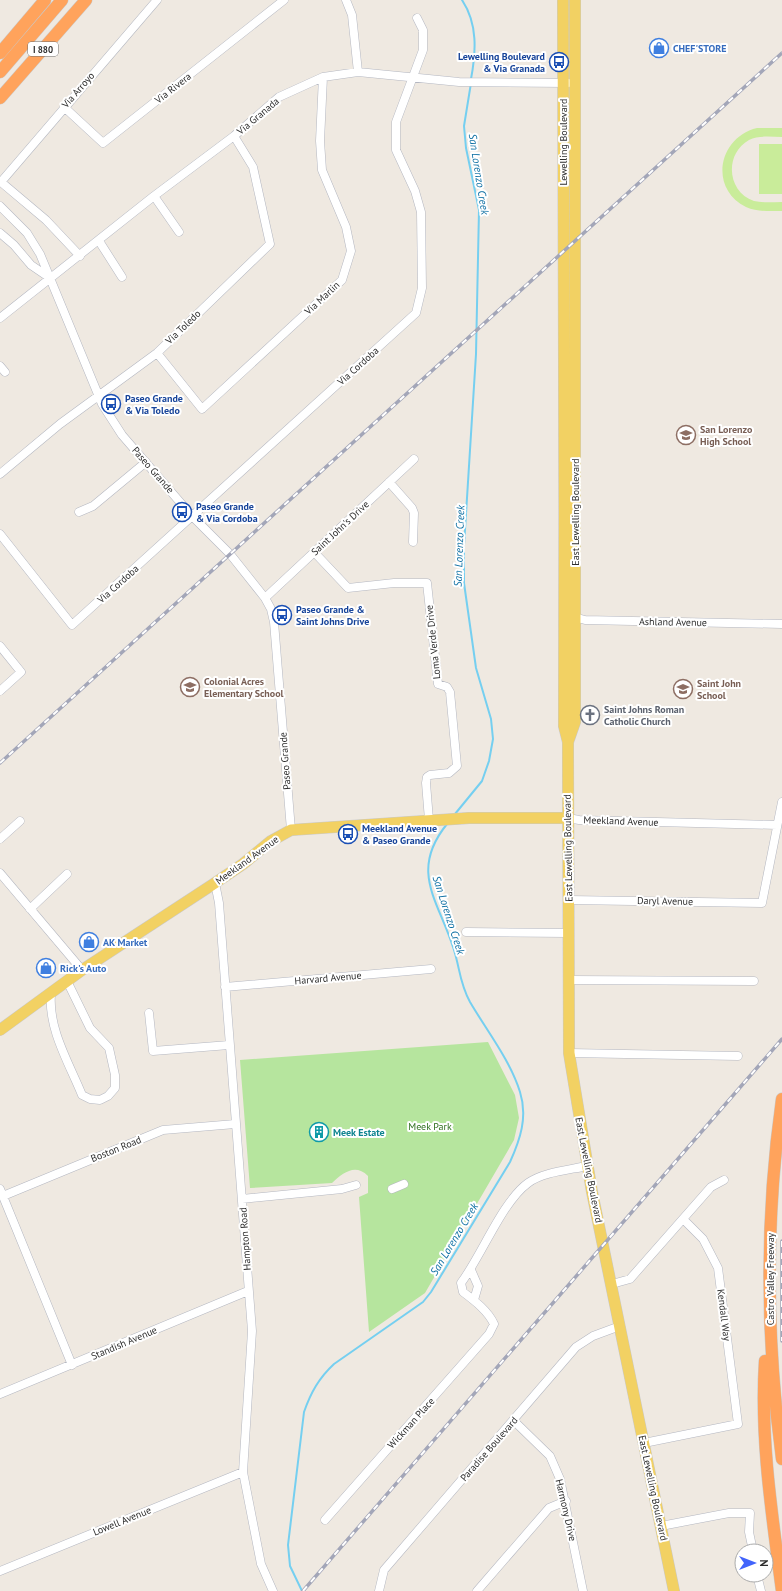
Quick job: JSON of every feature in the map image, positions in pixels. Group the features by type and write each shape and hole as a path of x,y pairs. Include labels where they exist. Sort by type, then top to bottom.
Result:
{"highway":[{"name":"I 880","path":"0,53 45,0"},
{"name":"I 880","path":"0,72 62,0"},
{"name":"I 880","path":"0,98 86,0"},
{"name":"Castro Valley Freeway","path":"782,1099 772,1201 770,1322 776,1413 782,1459"},
{"path":"770,1322 765,1370 765,1428 770,1502 782,1591"}],"main road":[{"name":"Lewelling Boulevard","path":"563,0 569,83 575,280"},
{"name":"Lewelling Boulevard","path":"564,283 563,252 569,83 575,0"},
{"name":"East Lewelling Boulevard","path":"568,742 575,722 575,280"},
{"name":"East Lewelling Boulevard","path":"564,283 564,726 568,742 569,1054 587,1166 674,1591"},
{"path":"564,440 575,440"},
{"name":"Meekland Avenue","path":"0,1030 82,970 215,883 243,864 271,841 290,830 469,818 568,818"}],"street":[{"name":"Via Arroyo","path":"80,256 46,220 1,182 157,0"},
{"name":"Via Rivera","path":"64,107 103,143 284,0"},
{"path":"346,0 352,15 358,72"},
{"name":"Via Cordoba","path":"0,534 72,625 416,313 422,288 421,212 415,191 396,150 396,122 423,50 423,30 417,18"},
{"name":"Via Granada","path":"0,318 154,196 234,136 279,97 323,77 358,72 459,82 569,83"},
{"name":"Via Marlin","path":"157,353 202,409 342,280 351,251 346,227 322,170 320,141 323,77"},
{"name":"Via Toledo","path":"0,474 98,395 157,353 270,244 253,167 234,136"},
{"path":"154,196 179,232"},
{"name":"Paseo Grande","path":"0,206 27,233 40,254 102,404 122,435 192,516 230,554 265,598 271,609 274,622 290,830"},
{"path":"0,233 25,256 31,266 50,278"},
{"path":"99,241 122,277"},
{"name":"Saint John's Drive","path":"265,598 414,459"},
{"path":"79,512 93,506 146,462"},
{"path":"389,482 412,508 414,514 414,542"},
{"name":"Loma Verde Drive","path":"314,552 348,588 427,583 438,684 447,687 450,692 457,766 450,773 430,775 427,777 426,783 433,820"},
{"name":"Ashland Avenue","path":"564,614 585,620 782,624"},
{"path":"0,646 21,672 0,691"},
{"path":"777,825 782,802"},
{"name":"Meekland Avenue","path":"568,818 579,820 777,825"},
{"path":"0,839 20,821"},
{"name":"Daryl Avenue","path":"569,900 762,903 777,825"},
{"path":"0,873 82,970"},
{"path":"30,909 67,874"},
{"name":"Hampton Road","path":"215,883 219,903 252,1331 243,1472 260,1564 272,1591"},
{"path":"466,932 569,933"},
{"name":"Harvard Avenue","path":"225,987 431,969"},
{"path":"569,980 754,981"},
{"path":"51,994 50,1005 53,1024 82,1095 90,1099 100,1100 108,1096 115,1088 115,1076 110,1048 90,1028 68,981"},
{"path":"149,1013 153,1051 229,1045"},
{"path":"569,1054 738,1056"},
{"name":"Boston Road","path":"1,1193 163,1130 235,1124"},
{"path":"471,1270 478,1286 474,1300 463,1292 461,1283 471,1270 512,1197 528,1183 545,1176 587,1166"},
{"path":"612,1284 630,1279 711,1187 724,1180"},
{"path":"392,1189 404,1184"},
{"path":"242,1199 342,1189 356,1185"},
{"path":"1,1193 72,1365"},
{"name":"Kendall Way","path":"644,1444 738,1424 718,1268 703,1239 682,1219"},
{"name":"Standish Avenue","path":"0,1394 248,1291"},
{"name":"Wickman Place","path":"325,1520 489,1334 494,1324 491,1317 474,1300"},
{"name":"Paradise Boulevard","path":"379,1591 384,1570 576,1347 593,1336 620,1326"},
{"name":"Harmony Drive","path":"514,1420 550,1456 560,1479 566,1501 583,1591"},
{"name":"Lowell Avenue","path":"0,1571 243,1472"},
{"path":"478,1591 549,1508 566,1501"},
{"path":"661,1526 729,1513 750,1513 749,1532 751,1543"}],"green space":[{"path":"757,128 782,128 782,137 757,137 749,140 741,146 735,154 732,163 734,181 738,190 754,201 782,202 782,211 750,209 734,199 726,188 723,176 723,164 727,152 734,141 744,133"},
{"path":"759,144 782,144 782,194 759,194"},
{"name":"Meek Park","path":"488,1042 515,1095 519,1118 514,1140 425,1293 369,1332 359,1197 368,1193 368,1176 363,1172 354,1170 345,1173 332,1183 250,1188 240,1060"}],"waterway":[{"name":"San Lorenzo Creek","path":"462,0 471,19 473,28 475,48 471,79"},
{"name":"San Lorenzo Creek","path":"455,814 482,781 489,761 493,739 491,719 476,668 464,583 464,546 476,354 479,210 466,148 464,126 471,83"},
{"name":"San Lorenzo Creek","path":"302,1591 290,1566 288,1545 304,1412 310,1398 320,1380 334,1364 423,1302 431,1292 510,1162 522,1128 522,1101 516,1080 504,1057 466,995 453,947 430,886 428,871 430,856 436,841 447,824"}],"railway":[{"path":"0,763 782,53"},
{"path":"303,1591 782,1039"},
{"path":"782,1241 782,1341"}],"place":[{"name":"CHEF'STORE","path":"659,48"},
{"name":"Lewelling Boulevard & Via Granada","path":"559,62"},
{"name":"Paseo Grande & Via Toledo","path":"111,404"},
{"name":"San Lorenzo High School","path":"686,435"},
{"name":"Paseo Grande & Via Cordoba","path":"182,512"},
{"name":"Paseo Grande & Saint Johns Drive","path":"282,615"},
{"name":"Colonial Acres Elementary School","path":"190,687"},
{"name":"Saint John School","path":"683,689"},
{"name":"Saint Johns Roman Catholic Church","path":"590,715"},
{"name":"Meekland Avenue & Paseo Grande","path":"348,834"},
{"name":"AK Market","path":"89,942"},
{"name":"Rick's Auto","path":"46,968"},
{"name":"Meek Estate","path":"319,1132"}]}
